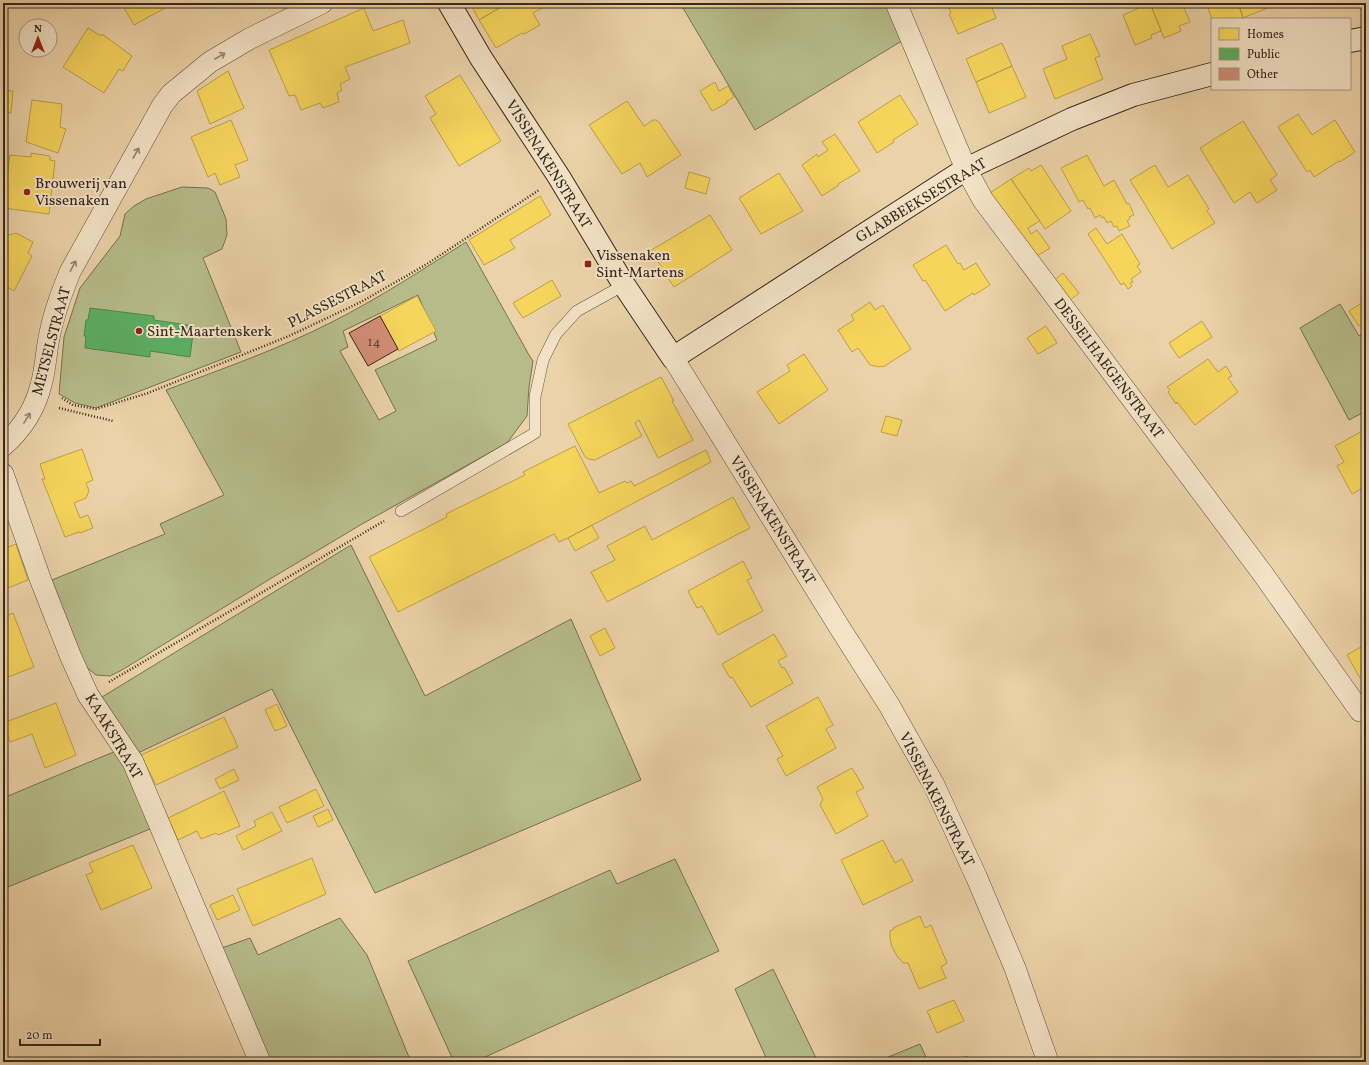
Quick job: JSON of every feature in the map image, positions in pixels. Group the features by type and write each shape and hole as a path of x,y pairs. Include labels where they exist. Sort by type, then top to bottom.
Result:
{"street":[{"name":"METSELSTRAAT","path":"3,446 14,436 28,416 38,394 49,334 58,301 70,272 162,106 171,94 210,62 249,39 322,3"},
{"name":"VISSENAKENSTRAAT","path":"449,3 481,58 559,177 624,285 673,358 889,705 934,785 976,876 1015,968 1048,1062"},
{"name":"DESSELHAEGENSTRAAT","path":"896,3 966,169 983,200 1258,567 1360,711"},
{"path":"1351,41 1366,38"},
{"name":"GLABBEEKSESTRAAT","path":"673,358 966,169 1079,116 1134,95 1211,74"},
{"name":"KAAKSTRAAT","path":"3,474 41,581 67,647 88,695 133,762 260,1062"}],"lane":[{"path":"401,511 535,433 535,397 543,360 556,334 577,311 624,285"}],"path":[{"name":"PLASSESTRAAT","path":"38,394 73,405 96,409 148,393 289,336 362,302 427,264 559,177"},
{"path":"38,394 113,421"},
{"path":"88,695 401,511"}],"green space":[{"path":"680,3 890,3 905,39 755,130"},
{"path":"182,187 208,188 215,192 226,219 227,235 222,249 203,258 241,352 96,408 75,403 59,394 64,337 80,288 120,236 125,214 134,206 146,199"},
{"path":"466,242 533,361 527,416 507,443 362,524 122,670 110,676 96,675 85,666 52,580 165,534 160,524 224,495 166,390 250,358 312,332 400,284","holes":["418,295 437,340 375,370 396,411 379,420 340,351 348,347 343,331"]},
{"path":"1340,304 1359,336 1366,332 1366,411 1349,420 1300,328"},
{"path":"351,545 425,696 571,619 641,780 375,893 272,689 136,754 102,697"},
{"path":"116,751 155,827 3,889 3,798"},
{"path":"675,859 719,951 474,1062 454,1062 408,961 610,870 617,884"},
{"path":"340,918 367,955 411,1062 268,1062 219,949 250,938 258,955"},
{"path":"773,969 818,1062 768,1062 735,989"},
{"path":"920,1044 926,1057 914,1062 876,1062"}],"building: Homes":[{"path":"121,3 162,3 165,8 134,25"},
{"path":"470,3 508,3 479,20"},
{"path":"508,3 551,3 533,13 540,25 524,34 522,33 496,48 479,20"},
{"path":"944,3 990,3 996,18 958,34 949,14 951,13 947,4 944,5"},
{"path":"1137,3 1150,3 1161,31 1151,35 1152,38 1135,45 1123,15 1139,8"},
{"path":"1150,3 1182,3 1190,22 1179,26 1181,31 1164,38"},
{"path":"1206,3 1238,3 1243,17 1241,18 1212,18"},
{"path":"1238,3 1271,3 1272,6 1243,18"},
{"path":"364,8 373,31 403,20 410,43 345,67 350,79 340,84 342,90 337,93 339,102 323,108 320,103 301,110 295,95 289,96 269,50"},
{"path":"88,28 101,36 102,34 132,56 123,71 119,69 104,93 63,67"},
{"path":"1090,34 1100,56 1095,58 1103,79 1055,99 1043,69 1067,59 1062,46"},
{"path":"1002,43 1012,66 976,82 966,59"},
{"path":"1012,66 1026,97 989,113 976,82"},
{"path":"228,71 244,108 210,124 197,91"},
{"path":"460,75 501,141 459,166 430,118 436,114 425,96"},
{"path":"715,82 719,91 728,86 734,97 726,102 727,103 712,111 700,91"},
{"path":"3,90 13,91 11,113 3,112"},
{"path":"900,95 918,124 893,140 894,142 877,153 858,122"},
{"path":"32,100 62,104 60,127 66,129 58,153 26,142"},
{"path":"627,101 644,126 653,120 659,122 681,155 647,177 640,163 622,174 589,125"},
{"path":"1298,114 1312,135 1335,120 1355,152 1314,177 1310,170 1307,172 1278,127"},
{"path":"231,120 248,160 235,165 240,177 220,185 215,173 208,177 191,137"},
{"path":"1243,121 1277,175 1270,180 1277,190 1257,203 1250,192 1234,203 1200,148"},
{"path":"835,134 860,171 838,184 839,185 822,196 802,165 817,154 818,157 828,150 822,142"},
{"name":"Brouwerij van Vissenaken","path":"31,153 50,156 50,160 55,161 49,214 3,208 3,176 7,176 10,155 31,157"},
{"path":"1087,155 1104,186 1114,180 1127,204 1129,203 1134,215 1129,217 1130,219 1127,221 1130,226 1119,231 1117,226 1114,227 1111,221 1107,223 1104,217 1102,218 1100,215 1095,218 1090,208 1088,209 1083,200 1079,202 1061,168"},
{"path":"1041,165 1071,211 1045,229 1011,179 1029,168 1031,171"},
{"path":"1155,165 1168,187 1188,175 1209,209 1207,211 1215,223 1172,249 1130,180"},
{"path":"689,172 710,178 706,194 685,188"},
{"path":"779,173 803,211 761,234 739,198"},
{"path":"1011,179 1040,221 1028,228 1031,234 1037,230 1050,248 1035,257 990,193"},
{"path":"540,196 551,215 510,240 515,248 484,265 469,240"},
{"path":"710,215 732,250 674,287 666,275 660,270 661,266 650,251"},
{"path":"1096,228 1107,244 1122,234 1140,264 1137,266 1141,272 1131,279 1133,282 1130,283 1132,286 1128,289 1124,283 1121,285 1088,234"},
{"path":"16,233 33,242 28,253 32,256 14,291 3,285 3,234 9,235"},
{"path":"946,245 958,264 960,263 964,270 976,263 990,285 974,295 973,293 945,311 925,280 923,281 913,265"},
{"path":"1063,273 1079,293 1069,301 1053,281"},
{"path":"552,280 561,296 523,318 513,303"},
{"path":"417,296 436,331 399,351 380,316"},
{"path":"1365,301 1366,321 1359,326 1349,311"},
{"path":"870,302 875,310 883,305 911,349 883,367 870,365 858,348 852,352 838,330 854,320 851,315"},
{"path":"1202,321 1212,337 1179,358 1169,343"},
{"path":"1046,326 1057,343 1038,354 1027,338"},
{"path":"804,354 828,390 779,424 757,392 790,371 787,365"},
{"path":"1208,359 1218,372 1226,366 1232,376 1228,378 1238,392 1195,425 1177,402 1176,404 1168,392 1170,390 1167,387"},
{"path":"661,377 693,440 658,458 639,420 635,423 642,436 595,460 585,457 568,424"},
{"path":"886,416 902,420 897,436 881,432"},
{"path":"1366,429 1366,470 1362,472 1366,480 1366,486 1352,494 1337,466 1344,462 1335,446"},
{"path":"575,446 599,493 625,481 627,483 631,481 634,486 706,450 711,462 568,538 559,542 554,534 398,612 369,557 447,517 446,514 525,475 523,472"},
{"path":"82,449 93,480 86,483 89,491 86,498 74,503 80,518 88,515 93,528 65,537 42,479 45,479 40,464"},
{"path":"733,497 750,528 607,602 591,572 615,560 607,546 645,526 652,540"},
{"path":"592,525 599,538 575,551 568,538"},
{"path":"16,544 28,580 5,589 3,586 3,549"},
{"path":"743,561 752,578 747,580 763,611 718,635 702,606 697,608 688,591"},
{"path":"13,613 34,667 3,679 3,617"},
{"path":"605,628 615,648 600,656 590,636"},
{"path":"774,634 787,656 778,661 782,668 784,667 793,683 751,707 722,664"},
{"path":"1366,644 1366,675 1360,678 1347,655"},
{"path":"818,697 833,725 826,729 836,748 786,776 777,759 783,756 766,726"},
{"path":"56,703 76,755 45,768 32,734 10,742 3,723"},
{"path":"277,704 287,726 275,731 265,710"},
{"path":"224,717 238,747 156,785 141,755"},
{"path":"852,768 864,788 856,792 868,816 836,834 820,805 823,799 817,787"},
{"path":"234,769 239,780 220,789 215,779"},
{"path":"316,789 324,806 287,823 279,807"},
{"path":"224,791 240,826 218,835 216,833 201,839 197,831 178,840 168,818"},
{"path":"328,809 333,820 318,827 313,816"},
{"path":"272,812 282,831 243,850 236,836 256,826 254,821"},
{"path":"883,840 895,863 902,859 913,881 863,905 841,860"},
{"path":"133,845 152,888 101,910 86,875 93,872 89,863"},
{"path":"312,858 326,894 253,926 237,889"},
{"path":"233,895 240,910 217,920 210,905"},
{"path":"920,916 925,928 931,925 947,963 941,967 946,978 919,989 908,963 903,963 892,947 890,931 894,929 893,928"},
{"path":"954,1000 964,1021 937,1033 927,1011"},
{"path":"967,1056 970,1062 949,1062"}],"building: Public":[{"name":"Sint-Maartenskerk","path":"90,308 154,316 154,320 194,326 190,357 150,351 150,357 85,348 86,336 84,336 86,320 88,320"}],"building: Other":[{"path":"380,316 398,349 368,366 349,333"}],"place":[{"name":"Brouwerij van Vissenaken","path":"27,192"},
{"name":"Vissenaken Sint-Martens","path":"588,264"},
{"name":"Sint-Maartenskerk","path":"139,331"}]}
